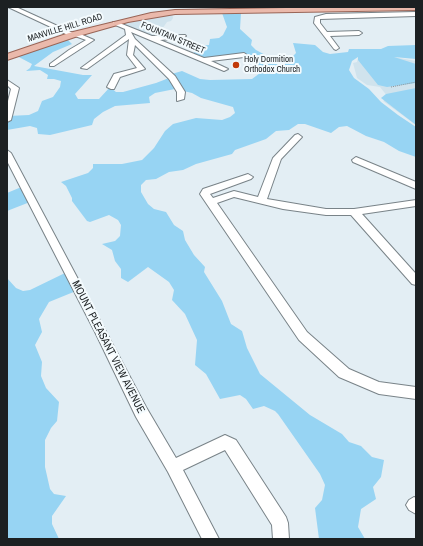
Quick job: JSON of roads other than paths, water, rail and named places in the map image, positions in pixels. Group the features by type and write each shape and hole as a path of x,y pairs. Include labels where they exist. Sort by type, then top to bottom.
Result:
{"main road":[{"name":"MANVILLE HILL ROAD","path":"7,57 115,23 144,16 193,10 416,8"}],"street":[{"path":"11,7 74,35 91,40 71,51 52,65"},
{"path":"389,8 395,15"},
{"path":"7,15 19,11"},
{"path":"336,48 327,34 317,23 317,18 326,16 416,14"},
{"name":"FOUNTAIN STREET","path":"115,23 130,35 153,38 224,69"},
{"path":"327,34 359,33"},
{"path":"85,68 130,35"},
{"path":"111,87 117,76 141,69 130,55 130,35"},
{"path":"130,35 172,78 181,92 180,99"},
{"path":"153,38 183,36"},
{"path":"201,60 244,55"},
{"path":"7,82 15,88 7,120"},
{"path":"261,201 277,158 298,137"},
{"name":"MOUNT PLEASANT VIEW AVENUE","path":"8,156 99,328 141,412 174,468 211,539"},
{"path":"356,160 416,186"},
{"path":"248,177 206,191 205,194 304,336 344,373 379,388 416,393"},
{"path":"211,202 234,194 261,201 326,212 354,212 416,204"},
{"path":"354,212 416,281"},
{"path":"174,468 226,442 231,445 280,523 281,539"}],"place":[{"name":"Holy Dormition Orthodox Church","path":"236,65"}]}
